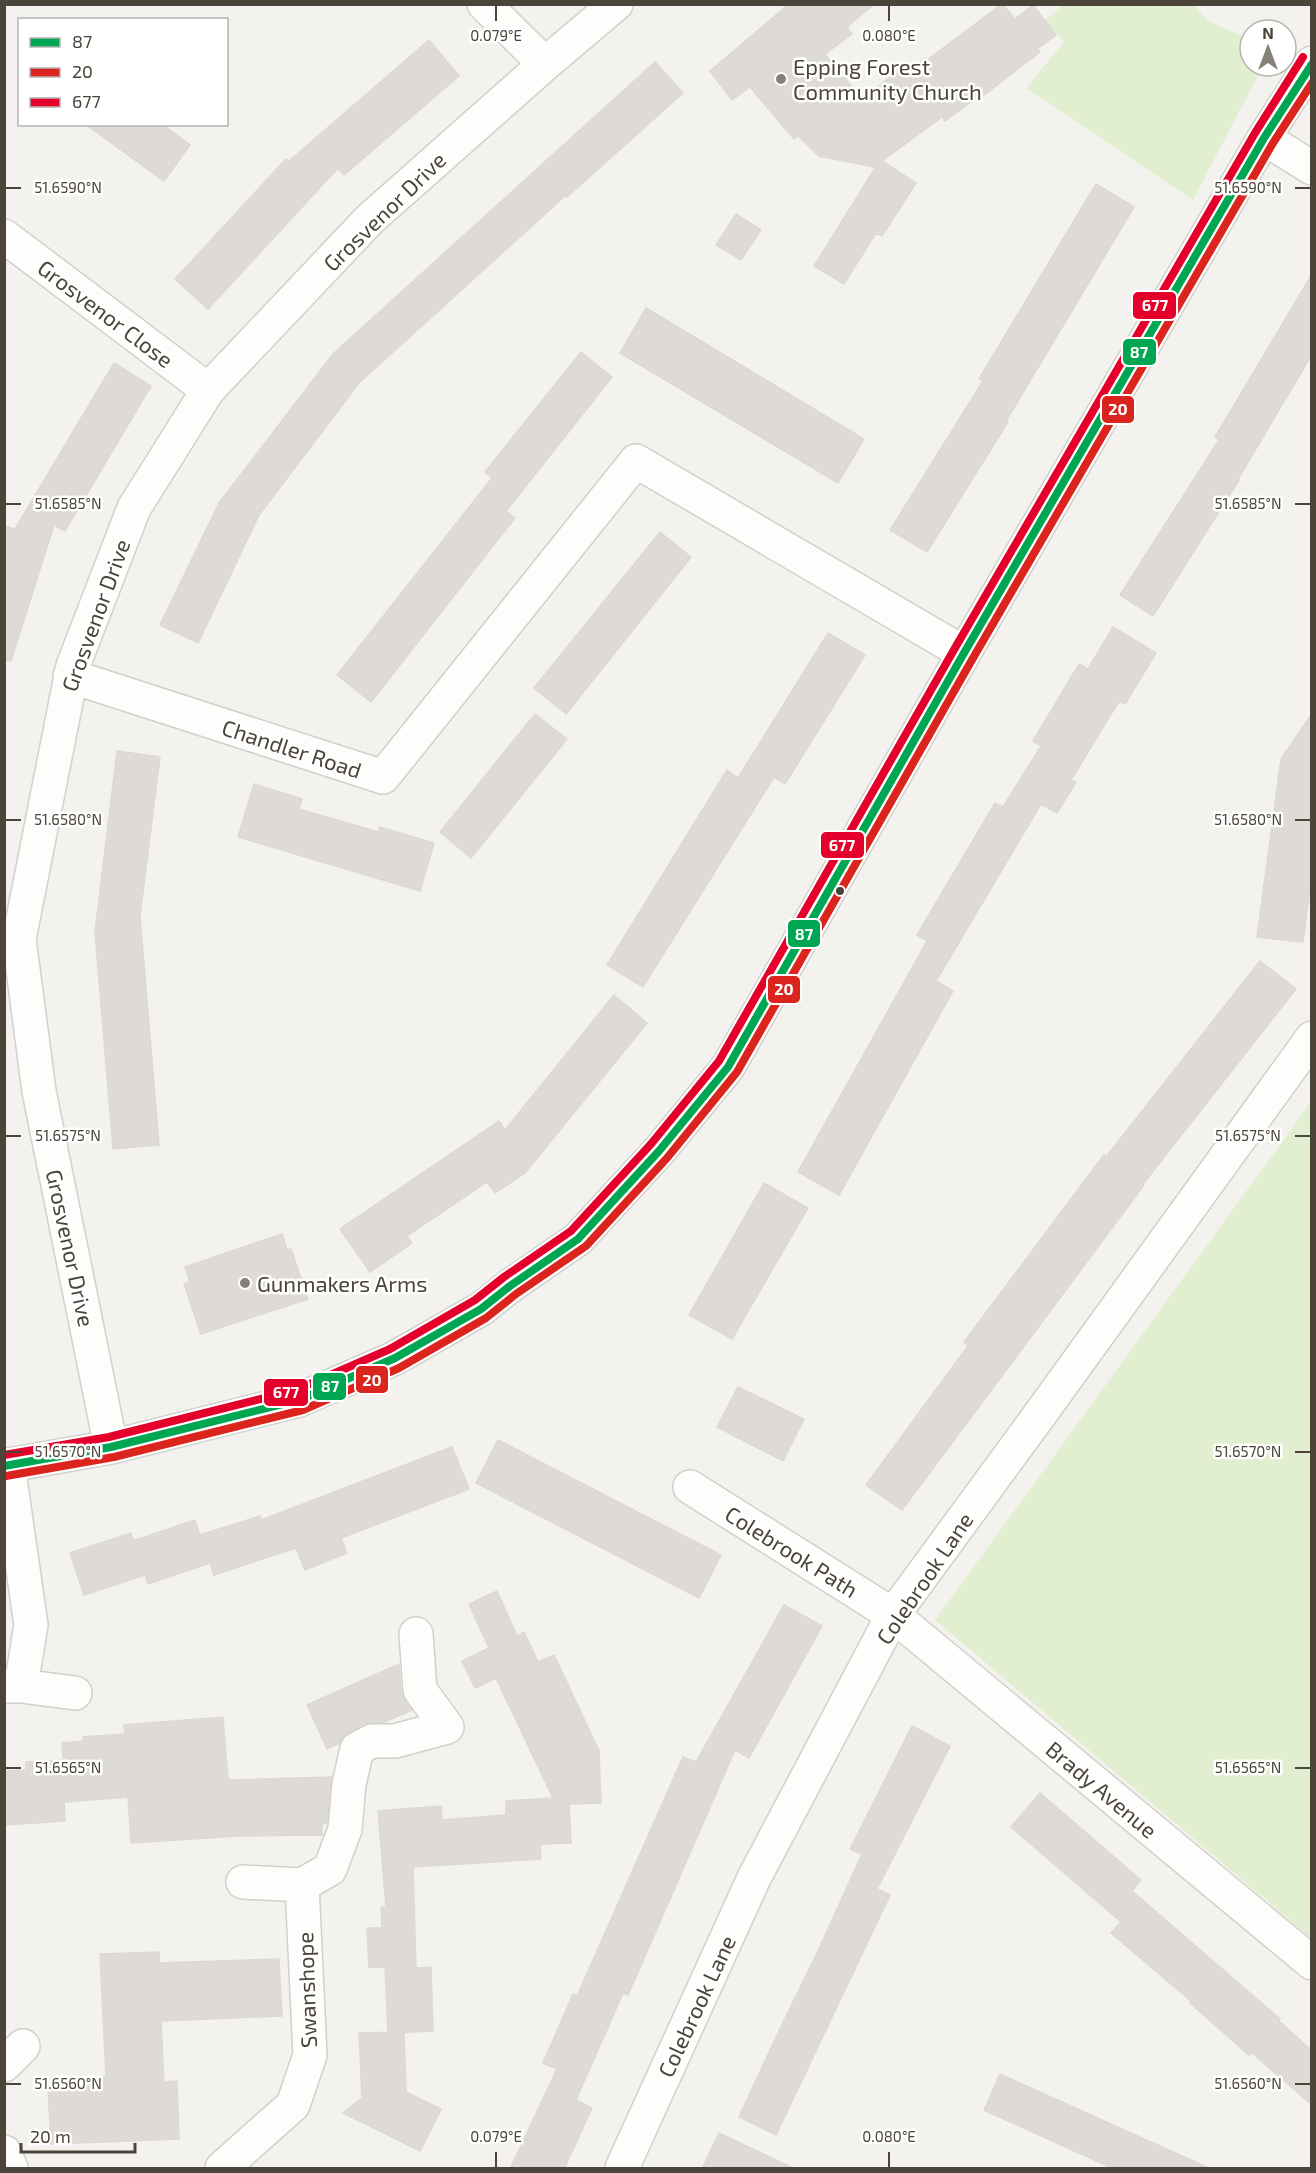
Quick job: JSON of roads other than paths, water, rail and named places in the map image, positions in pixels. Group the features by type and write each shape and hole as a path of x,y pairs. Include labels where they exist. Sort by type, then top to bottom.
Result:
{"street":[{"path":"484,4 545,64"},
{"name":"Grosvenor Drive","path":"111,1447 39,1092 19,939 70,676 134,508 208,390 370,219 616,4"},
{"path":"75,1692 13,1686 31,1625 6,1465 111,1447 299,1400 395,1358 481,1309 578,1239 659,1151 728,1067 964,653 1264,138 1311,63"},
{"path":"1264,138 1311,168"},
{"name":"Grosvenor Close","path":"4,236 208,390"},
{"name":"Chandler Road","path":"70,676 383,777 636,461 964,653"},
{"name":"Colebrook Lane","path":"622,2169 754,1878 893,1615 1311,1038"},
{"name":"Colebrook Path","path":"690,1487 893,1615"},
{"name":"Brady Avenue","path":"893,1615 1311,1963"},
{"path":"243,1882 302,1885 330,1869 338,1853 345,1829 349,1784 357,1749 372,1741 395,1741 447,1727 420,1690 416,1634"},
{"name":"Swanshope","path":"222,2169 293,2105 310,2055 302,1885"},
{"path":"4,2152 11,2169"}],"place":[{"name":"Epping Forest Community Church","path":"781,79"},
{"name":"Gunmakers Arms","path":"245,1283"}]}
